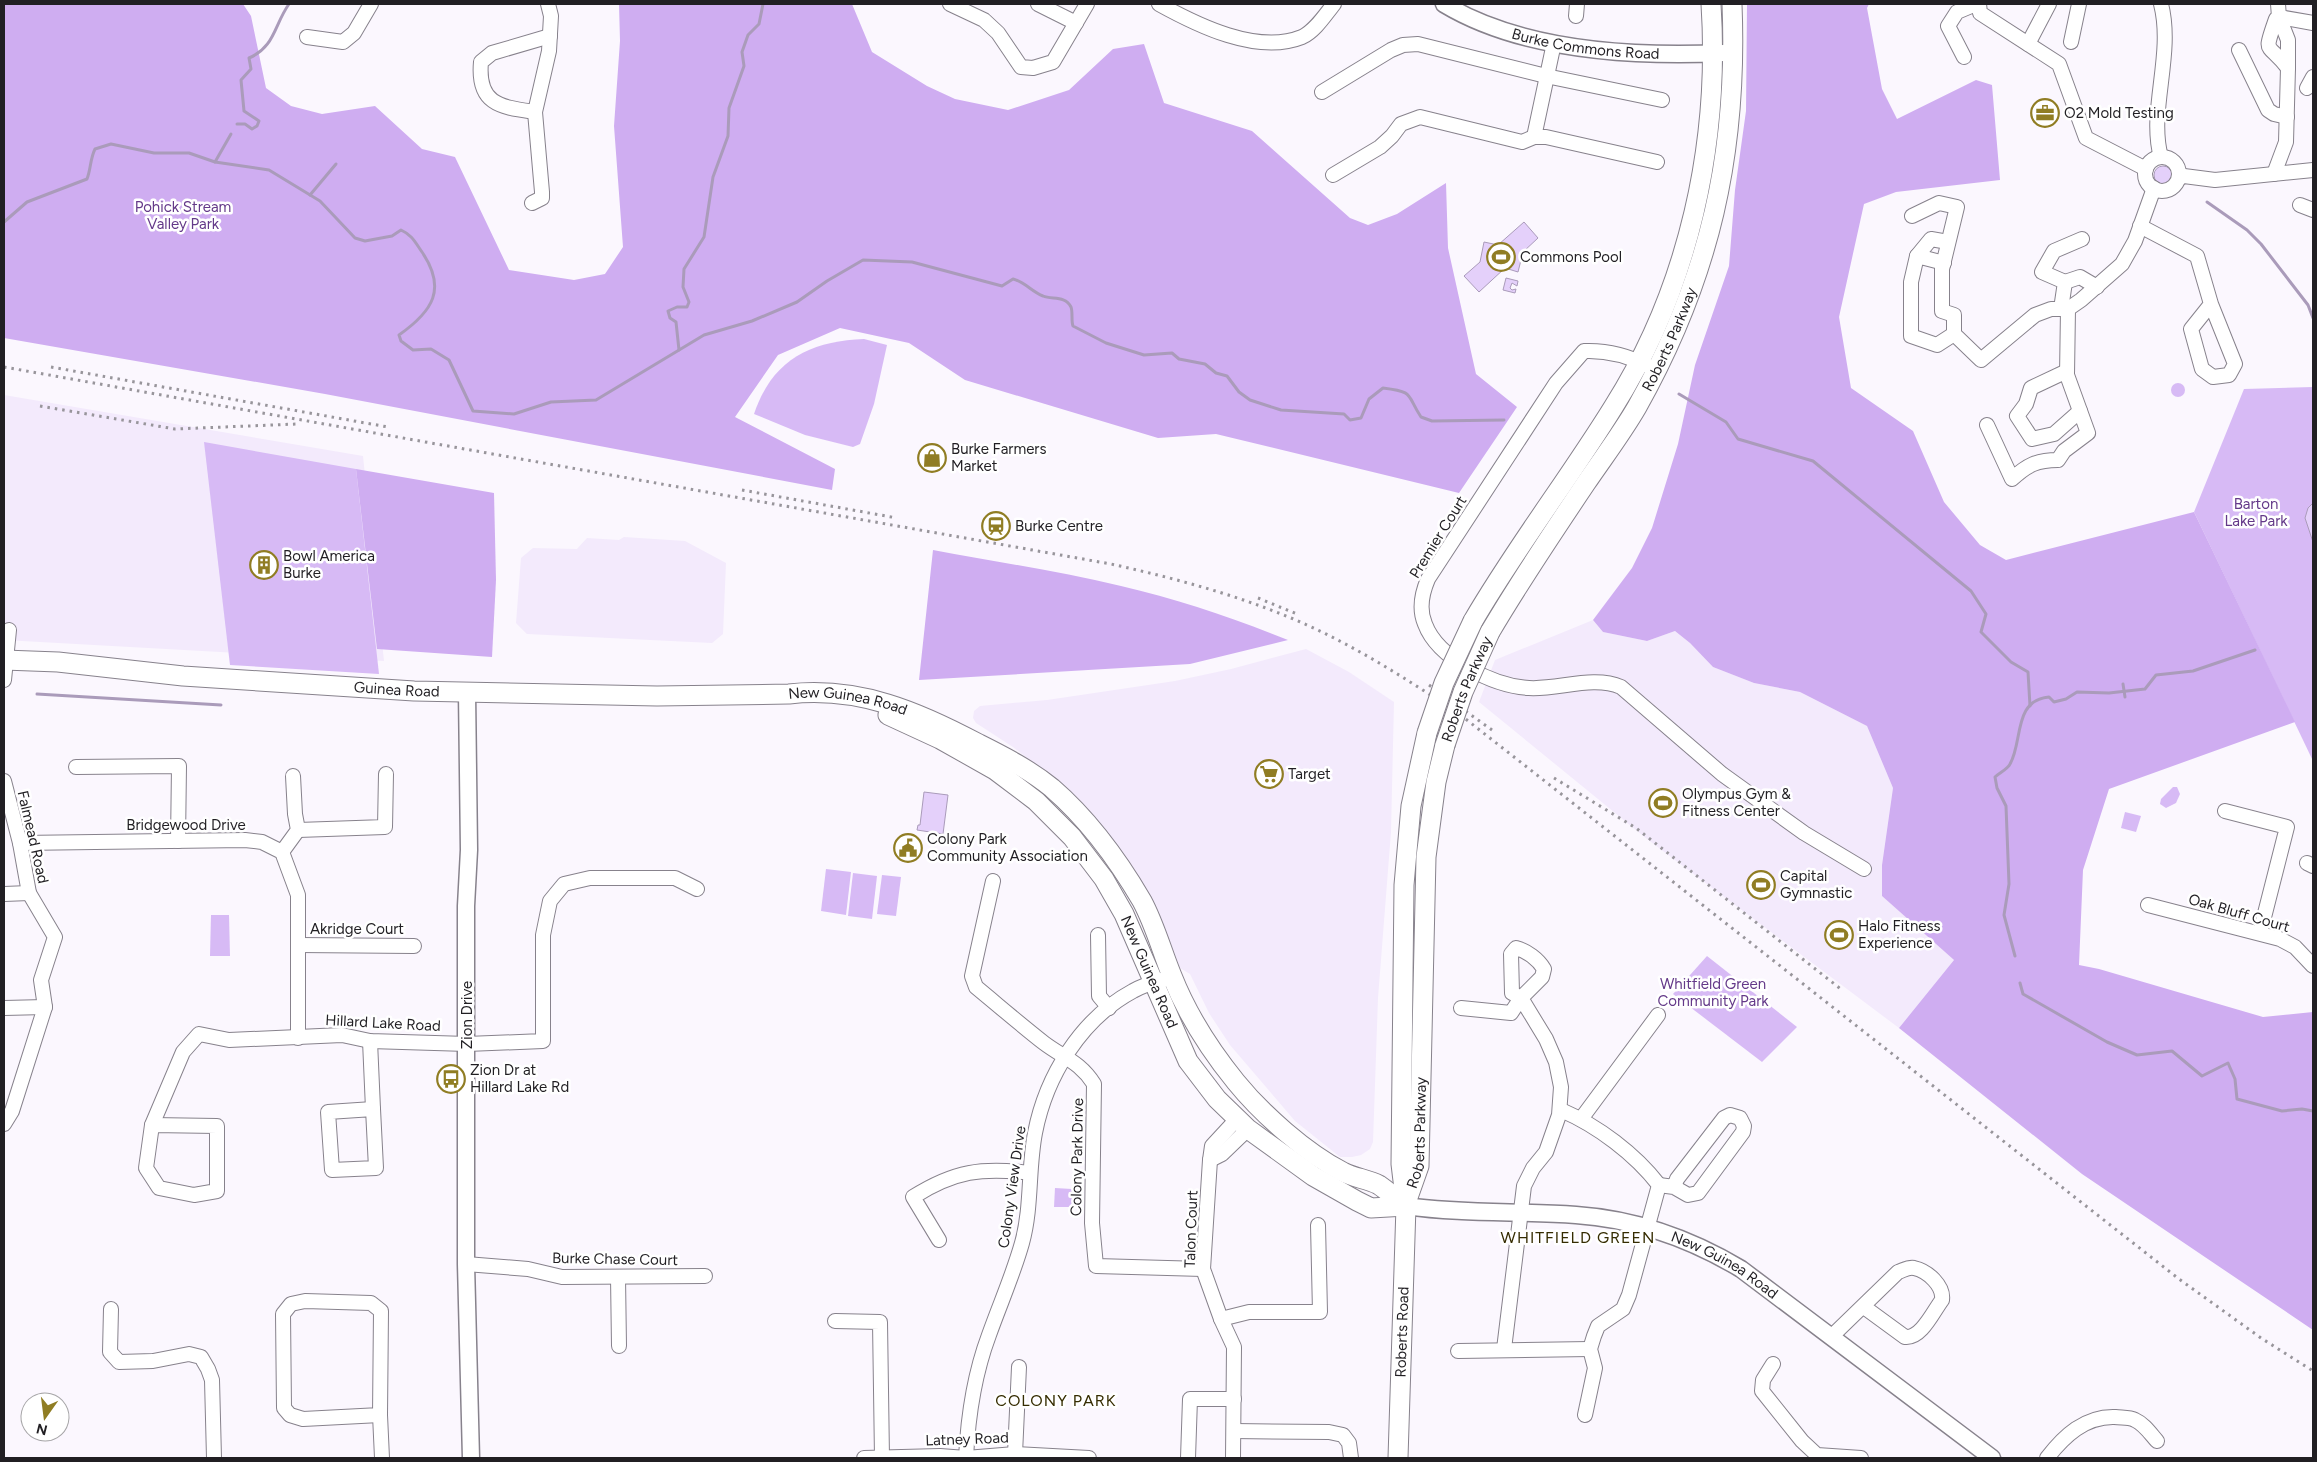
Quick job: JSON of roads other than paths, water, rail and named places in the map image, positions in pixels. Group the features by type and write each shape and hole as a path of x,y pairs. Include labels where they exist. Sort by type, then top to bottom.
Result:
{"main road":[{"name":"Roberts Parkway","path":"1406,1206 1401,1164 1404,885 1411,806 1427,733 1444,683 1472,621 1493,586 1615,405 1651,337 1674,282 1700,188 1712,96 1711,4"},
{"name":"Roberts Parkway","path":"1406,1206 1419,1166 1426,857 1433,799 1445,745 1463,692 1490,632 1518,585 1628,422 1656,370 1686,305 1702,258 1720,191 1729,133 1734,52 1732,4"},
{"name":"Guinea Road","path":"4,660 119,667 183,676 357,688 647,696 789,694"},
{"name":"New Guinea Road","path":"789,694 808,701 861,702 901,707 947,726 1014,762 1052,788 1089,825 1123,871 1143,904 1164,979 1164,1011 1188,1061 1217,1099 1242,1124 1313,1176 1357,1201 1371,1208 1406,1206"},
{"name":"New Guinea Road","path":"1164,979 1184,1003 1211,1049 1261,1110 1291,1136 1343,1173 1378,1185 1406,1206"},
{"name":"Roberts Road","path":"1398,1458 1406,1206"}],"street":[{"path":"307,37 343,42 354,33 371,4"},
{"path":"532,203 542,198 535,112 549,51 551,16 548,4"},
{"path":"950,4 984,20 998,32 1022,67 1033,68 1053,62 1087,4"},
{"path":"1038,4 1076,23"},
{"path":"1159,4 1214,31 1238,38 1274,41 1302,36 1318,24 1334,4"},
{"name":"Burke Commons Road","path":"1444,4 1484,22 1554,44 1644,53 1734,52"},
{"path":"1964,57 1948,26 1957,12 1978,4 1980,13 2059,64 2086,138 2146,169"},
{"path":"2028,44 2049,4"},
{"path":"2071,42 2079,4"},
{"path":"2161,4 2165,28 2165,53 2159,109 2158,145 2161,157"},
{"path":"2279,11 2313,23"},
{"path":"2274,174 2286,142 2287,117 2288,40 2279,11"},
{"path":"2279,11 2268,43 2269,50 2288,68"},
{"path":"535,112 502,107 490,101 480,74 481,62 492,53 550,36"},
{"path":"1322,92 1403,45 1418,44 1546,76 1662,100"},
{"path":"1534,138 1554,44"},
{"path":"2239,50 2268,110 2274,114 2287,117"},
{"path":"1333,175 1380,147 1401,124 1420,117 1522,142 1546,137 1657,162"},
{"path":"2179,178 2176,163 2161,157 2152,160 2146,169 2146,179 2154,188 2162,191 2170,189 2179,178 2184,176 2215,180 2313,170"},
{"path":"1912,216 1939,203 1957,207 1944,263 1942,311 1954,315 1954,334 1981,360 2035,315 2051,309 2065,309 2097,287 2122,264 2140,226 2154,188"},
{"path":"2140,226 2197,256 2211,304 2235,364 2229,375 2213,377 2202,369 2191,329 2211,304"},
{"path":"1948,242 1931,239 1917,256 1910,282 1911,336 1937,345 1954,334"},
{"path":"2082,239 2054,250 2042,272 2065,282 2080,277 2097,287"},
{"path":"1917,256 1944,263"},
{"path":"1987,425 2012,479 2026,465 2043,460 2058,460 2064,451 2088,433 2067,371 2065,282"},
{"name":"Premier Court","path":"1656,370 1638,361 1601,350 1584,351 1556,383 1428,579 1422,600 1424,622 1436,642 1446,652 1477,672 1504,684 1540,688 1605,683 1621,687 1722,774 1804,833 1864,869"},
{"path":"2067,371 2031,388 2026,404 2017,416 2032,439 2054,434 2080,411"},
{"path":"4,680 4,660 9,630"},
{"name":"Zion Drive","path":"467,692 469,850 466,906 466,1264 471,1458"},
{"path":"76,768 179,766 178,841"},
{"path":"298,830 385,827 386,774"},
{"path":"293,776 295,814 298,830 282,852 298,895 298,1038"},
{"name":"Falmead Road","path":"4,781 20,843 28,893 55,936 40,980 45,1008 12,1111 4,1124"},
{"path":"2225,811 2286,827 2260,933"},
{"name":"Bridgewood Drive","path":"20,843 245,840 262,842 282,852"},
{"name":"Hillard Lake Road","path":"152,1125 183,1052 199,1034 229,1040 342,1035 370,1041 467,1044 543,1042 543,935 550,901 564,884 590,878 675,878 698,889"},
{"name":"Colony Park Drive","path":"993,881 972,976 976,987 1064,1057 1075,1062 1085,1070 1094,1084 1092,1223 1096,1266 1203,1269"},
{"path":"4,894 28,893"},
{"name":"Oak Bluff Court","path":"2148,905 2280,939 2295,947 2313,966"},
{"path":"1098,935 1099,996 1109,1008"},
{"name":"Akridge Court","path":"299,945 414,946"},
{"name":"Colony View Drive","path":"966,1458 970,1409 978,1369 1012,1279 1023,1240 1029,1202 1034,1134 1047,1091 1064,1057 1091,1024 1133,991 1164,979"},
{"path":"1461,1008 1511,1013 1521,998 1546,1039 1556,1062 1561,1087 1561,1110 1546,1152 1533,1168 1524,1186 1504,1349"},
{"path":"4,1008 45,1008"},
{"path":"1581,1119 1658,1015"},
{"path":"370,1041 376,1168 332,1170 328,1112 373,1109"},
{"path":"1561,1110 1597,1129 1647,1170 1659,1185 1674,1187 1688,1195 1698,1193 1743,1132 1744,1126 1740,1118 1730,1115 1724,1118 1677,1179 1674,1187"},
{"name":"Talon Court","path":"1221,1319 1203,1269 1210,1160 1212,1146 1242,1124"},
{"path":"152,1125 217,1126 217,1191 194,1195 159,1188 146,1168 152,1125"},
{"path":"939,1240 913,1196 934,1183 976,1171 1000,1169 1030,1174"},
{"path":"1585,1415 1595,1368 1590,1349 1598,1326 1623,1310 1629,1295 1659,1185"},
{"name":"New Guinea Road","path":"1406,1206 1577,1216 1613,1220 1646,1228 1695,1244 1741,1269 1992,1458"},
{"path":"1233,1458 1234,1347 1221,1319 1249,1312 1320,1312 1318,1225"},
{"name":"Burke Chase Court","path":"466,1264 528,1269 562,1277 705,1276"},
{"path":"1832,1336 1898,1272 1907,1268 1917,1269 1940,1285 1943,1293 1942,1300 1918,1334 1911,1338 1905,1336 1864,1307"},
{"path":"618,1277 619,1346"},
{"path":"380,1415 303,1419 290,1415 284,1408 283,1314 291,1304 305,1301 370,1302 381,1311 380,1415 382,1458"},
{"path":"111,1309 110,1352 119,1362 153,1361 189,1354 201,1357 212,1380 214,1458"},
{"path":"835,1321 880,1322 882,1458"},
{"path":"1458,1351 1590,1349"},
{"path":"1773,1364 1763,1380 1762,1391 1802,1441 1817,1456 1861,1458"},
{"path":"1015,1454 1019,1367"},
{"path":"1188,1458 1190,1399 1234,1399"},
{"path":"2047,1458 2062,1440 2078,1427 2095,1420 2111,1417 2134,1419 2143,1425 2157,1442"},
{"path":"1234,1431 1329,1432 1343,1435 1349,1443 1351,1458"},
{"name":"New Guinea Road","path":"1967,1439 1978,1458"},
{"name":"Latney Road","path":"864,1458 940,1456 966,1458 1015,1454 1088,1458"}],"waterway":[{"path":"237,124 245,124 252,129 257,126 259,121 244,111 241,80 251,69 249,58 258,53 269,42 289,4"},
{"path":"679,350 676,322 670,318 668,311 677,307 687,307 689,302 683,287 684,269 704,237 713,177 728,136 729,108 744,66 742,52 748,35 759,24 763,4"},
{"path":"215,162 231,134"},
{"path":"4,222 27,202 87,179 95,149 111,144 154,153 189,153 215,162 269,170 320,201 355,238 365,241 392,236 401,230 413,239 430,265 435,288 428,308 411,326 399,335 401,341 413,350 431,349 449,360 473,411 514,414 551,402 596,400 704,335 752,321 797,302 827,281 863,260 912,262 1002,286 1013,279 1017,280 1043,296 1062,299 1068,303 1072,311 1073,326 1106,343 1144,355 1172,353 1179,359 1205,364 1216,373 1227,376 1239,392 1250,400 1281,410 1344,414 1350,420 1361,418 1369,399 1383,388 1400,391 1408,395 1421,417 1432,421 1504,420"},
{"path":"310,195 336,164"},
{"path":"2207,202 2247,230 2261,244 2308,305 2313,318"},
{"path":"1679,394 1726,422 1738,439 1813,461 1971,591 1986,614 1981,632 2011,662 2028,672 2030,706"},
{"path":"2015,956 2004,915 2009,884 2006,806 1997,788 1995,777 2010,764 2024,714 2030,706 2038,700 2049,697 2054,702 2066,699 2077,692 2109,693 2145,689 2156,675 2193,671 2255,650"},
{"path":"2123,684 2125,697"},
{"path":"37,694 221,705"},
{"path":"2020,983 2023,994 2107,1042 2137,1055 2172,1051 2202,1076 2228,1063 2235,1079 2237,1099 2282,1111 2302,1109 2313,1111"}],"railway":[{"path":"4,367 1111,564 1225,594 1307,625 1381,664 1458,713 2179,1279 2261,1338 2313,1371"},
{"path":"51,367 388,427"},
{"path":"40,406 175,429 297,424"},
{"path":"742,490 897,518"},
{"path":"1258,598 1297,614"},
{"path":"1429,685 1492,730"},
{"path":"1554,778 1636,828 1842,990"}],"place":[{"name":"O2 Mold Testing","path":"2045,113"},
{"name":"Commons Pool","path":"1501,257"},
{"name":"Burke Farmers Market","path":"932,458"},
{"name":"Burke Centre","path":"996,526"},
{"name":"Bowl America Burke","path":"264,565"},
{"name":"Target","path":"1269,774"},
{"name":"Olympus Gym & Fitness Center","path":"1663,803"},
{"name":"Colony Park Community Association","path":"908,848"},
{"name":"Capital Gymnastic","path":"1761,885"},
{"name":"Halo Fitness Experience","path":"1839,935"},
{"name":"Zion Dr at Hillard Lake Rd","path":"451,1079"}],"district":[{"name":"WHITFIELD GREEN","path":"1578,1237"},
{"name":"COLONY PARK","path":"1056,1400"}],"park label":[{"name":"Pohick Stream Valley Park","path":"183,216"},
{"name":"Barton Lake Park","path":"2256,512"},
{"name":"Whitfield Green Community Park","path":"1713,992"}]}
